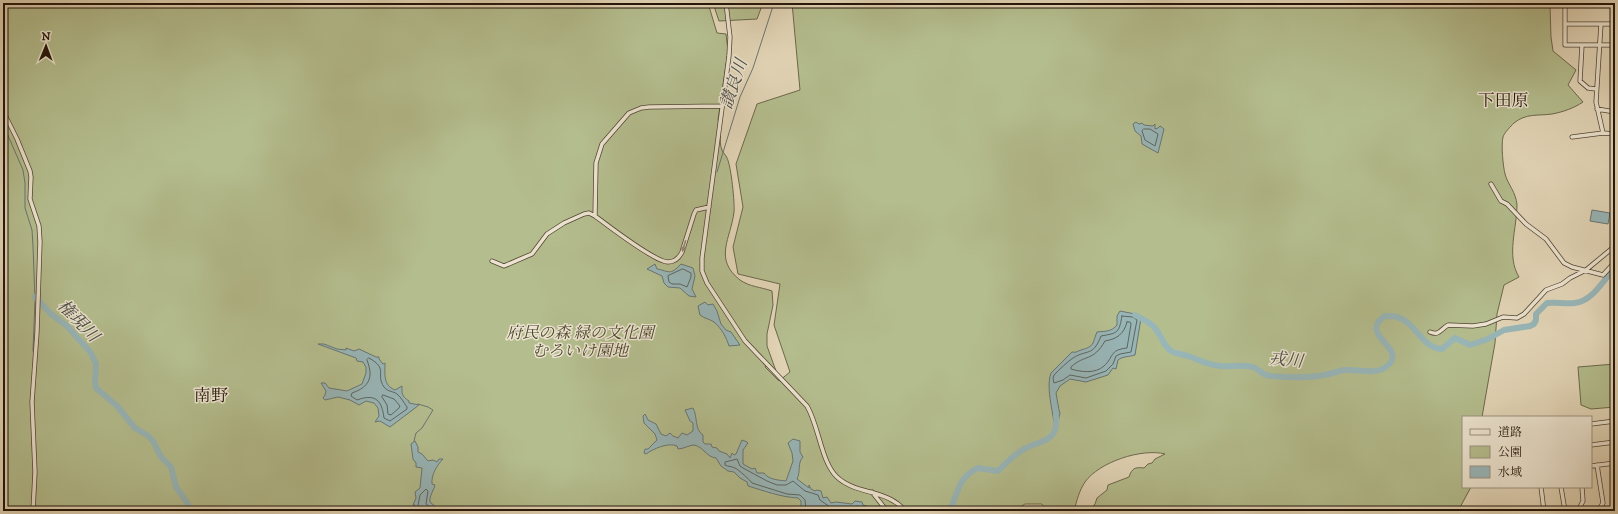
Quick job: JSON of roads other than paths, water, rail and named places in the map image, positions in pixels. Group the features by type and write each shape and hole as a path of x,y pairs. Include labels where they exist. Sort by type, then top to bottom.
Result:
{"street":[{"path":"726,3 730,37 729,56 702,265 707,283 748,345 808,406 833,472 846,484 891,498 905,511"},
{"path":"1614,4 1565,4 1565,45 1615,45"},
{"path":"1565,24 1615,24"},
{"path":"1602,24 1596,102 1603,133"},
{"path":"1582,45 1580,81 1588,88 1596,89"},
{"path":"1597,109 1614,111 1615,95"},
{"path":"595,216 596,163 599,152 602,144 624,118 633,111 649,107 722,106"},
{"path":"3,111 17,139 32,177 31,203 38,226 39,282 32,402 34,472 33,511"},
{"path":"1572,137 1603,133 1615,134"},
{"path":"1491,184 1501,201 1507,204 1526,224 1546,239 1564,263 1572,267 1604,275 1615,262"},
{"path":"492,260 504,266 514,263 535,252 547,234 564,223 589,213 648,253 663,262 669,262 680,257 696,210 709,207"},
{"path":"1430,332 1438,334 1448,325 1473,326 1486,324 1503,317 1517,318 1524,314 1546,290 1562,284 1586,270 1615,246"},
{"path":"1592,424 1615,421"},
{"path":"1592,445 1615,442"},
{"path":"1592,466 1615,463"},
{"path":"1597,465 1602,503 1598,511"},
{"path":"1541,488 1544,511"},
{"path":"1562,488 1565,511"},
{"path":"1582,488 1583,501 1578,509 1586,511"},
{"path":"872,492 887,511"}],"water":[{"path":"1136,122 1139,124 1142,123 1144,125 1153,126 1155,124 1155,129 1160,126 1164,129 1158,153 1142,144 1141,136 1135,131 1133,124"},
{"path":"1592,210 1610,213 1608,224 1590,221"},
{"path":"655,264 657,269 669,272 681,264 693,268 695,276 692,289 696,297 689,296 680,288 668,287 664,283 662,276 647,269"},
{"path":"705,302 708,305 713,304 721,324 726,330 731,332 740,345 729,346 727,339 717,325 700,315 698,306"},
{"path":"1120,311 1135,314 1141,318 1135,355 1118,360 1116,369 1113,368 1108,375 1086,382 1070,379 1060,386 1056,393 1060,413 1058,422 1054,422 1049,390 1051,373 1072,352 1086,349 1091,346 1097,332 1113,329 1117,325 1117,316"},
{"path":"318,344 324,344 337,349 346,350 346,348 354,351 359,349 379,357 383,364 385,363 385,372 388,385 395,390 402,386 402,394 409,401 409,403 419,405 390,427 380,421 375,422 379,416 378,408 374,403 366,401 359,405 350,400 338,397 325,400 323,398 326,391 321,383 325,383 329,388 347,391 362,384 366,373 366,367 363,362 357,361 356,358"},
{"path":"693,408 698,430 703,435 703,442 705,444 711,444 712,447 717,448 719,451 727,454 730,458 732,453 734,455 736,454 742,440 747,442 748,443 743,450 743,464 752,469 755,468 757,473 764,473 771,478 786,481 793,461 788,443 793,439 800,441 800,452 803,457 800,462 797,479 809,488 809,485 811,489 815,491 821,491 823,498 827,497 831,503 836,502 852,504 855,501 862,502 863,505 869,507 871,511 801,511 801,501 798,498 779,495 748,486 747,482 734,472 728,471 721,466 716,458 710,456 694,445 678,449 677,446 665,445 646,454 644,453 645,449 648,449 657,440 655,434 644,423 643,416 645,414 648,420 656,424 661,434 666,436 670,433 678,438 682,433 687,435 693,431 693,423 690,421 685,410"},
{"path":"415,441 418,447 418,452 428,461 433,460 437,462 439,459 443,459 433,474 432,484 435,485 430,502 437,508 446,509 437,511 413,511 415,505 413,505 416,498 415,492 420,488 422,468 416,467 416,463 413,459 411,444"}],"waterway":[{"name":"讃良川","path":"717,172 740,97 753,68 774,3"},
{"name":"権現川","path":"3,124 23,170 25,183 25,208 32,230 35,300 33,351"},
{"name":"戎川","path":"1135,315 1153,326 1167,347 1173,352 1212,365 1249,366 1266,375 1286,377 1319,376 1345,370 1377,371 1386,367 1392,360 1392,354 1389,348 1379,336 1376,329 1378,323 1385,316 1396,317 1404,320 1424,340 1435,348 1442,349 1455,338 1470,345 1488,339 1504,330 1534,324 1536,314 1547,303 1575,303 1587,298 1615,268"},
{"name":"権現川","path":"35,297 51,314 67,326 91,353 96,364 96,388 117,406 135,428 147,435 153,441 161,457 171,467 176,487 188,504 190,511"},
{"path":"414,441 416,433 422,428 433,410 418,404"},
{"name":"戎川","path":"949,511 959,486 966,476 978,468 998,471 1020,451 1048,439 1055,430 1056,414"}],"district":[{"name":"下田原","path":"1503,101"},
{"name":"南野","path":"211,396"}],"park label":[{"name":"府民の森 緑の文化園 むろいけ園地","path":"580,342"}]}
